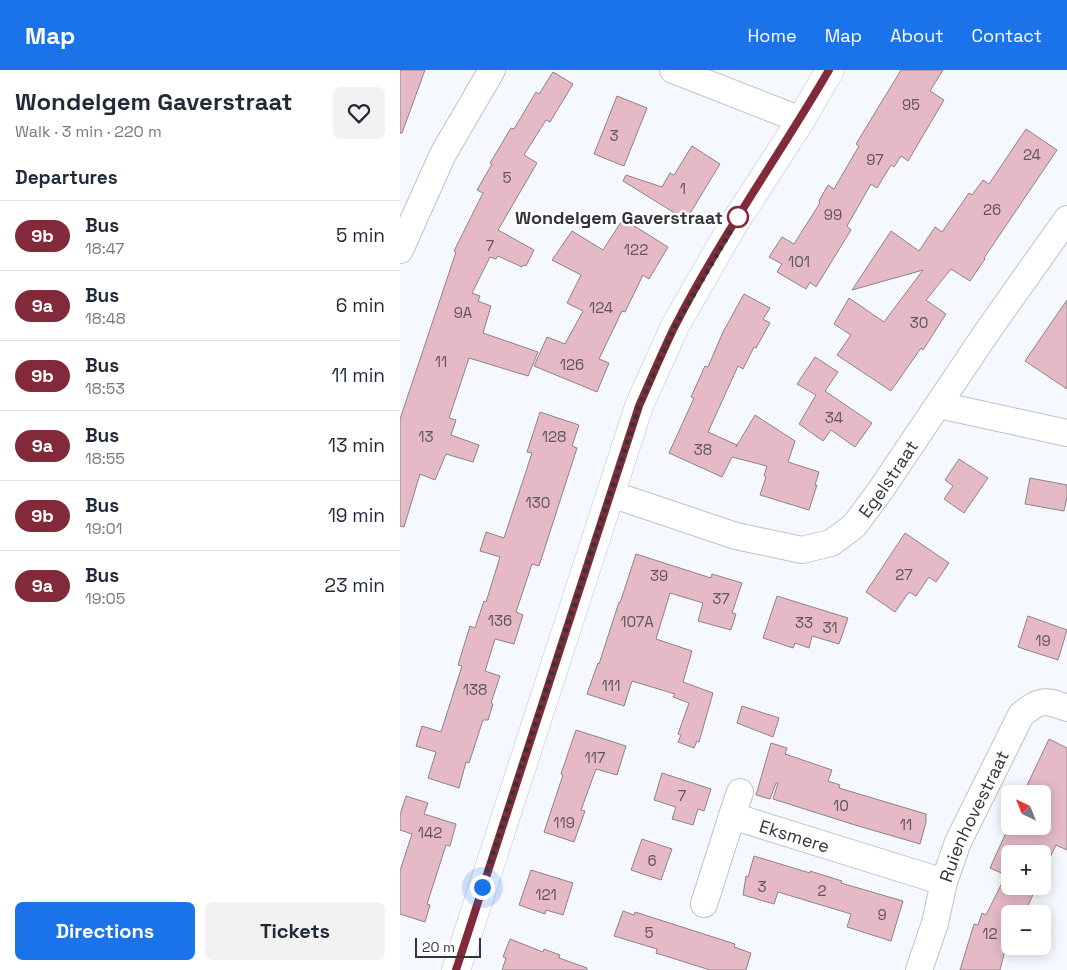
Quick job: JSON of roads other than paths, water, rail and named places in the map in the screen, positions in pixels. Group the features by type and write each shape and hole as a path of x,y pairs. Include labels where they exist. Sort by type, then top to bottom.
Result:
{"street":[{"path":"400,250 443,154 492,70"},
{"path":"673,70 800,120"},
{"path":"456,970 639,406 675,326 733,225 830,70"},
{"name":"Egelstraat","path":"611,494 736,536 802,550 831,543 854,526 1067,219"},
{"path":"938,405 1067,432"},
{"name":"Ruienhovestraat","path":"919,970 935,923 944,882 958,842 1021,715 1035,704 1049,702 1067,708"},
{"path":"704,904 740,792"},
{"name":"Eksmere","path":"732,816 944,882"}],"place":[{"name":"Wondelgem Gaverstraat","path":"738,217"}]}
